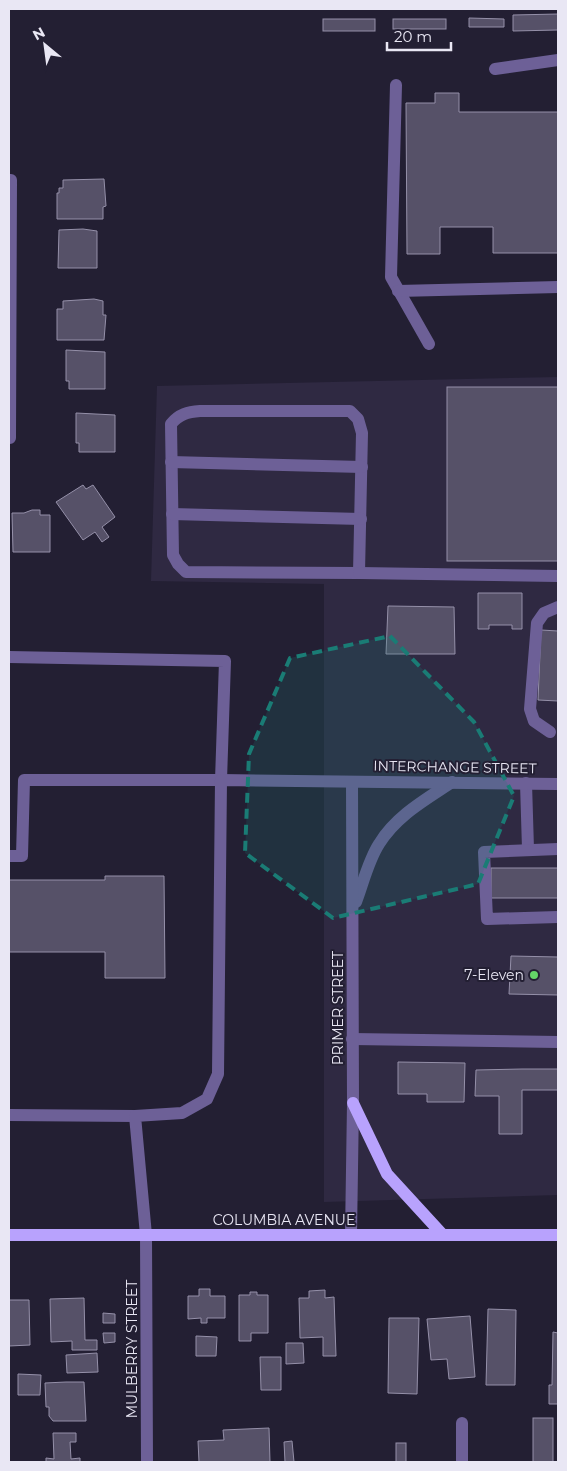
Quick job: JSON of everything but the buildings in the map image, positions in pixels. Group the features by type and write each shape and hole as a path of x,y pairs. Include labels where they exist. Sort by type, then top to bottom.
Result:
{"main road":[{"path":"353,1103 387,1174 442,1234"},
{"name":"COLUMBIA AVENUE","path":"9,1235 558,1235"}],"street":[{"path":"495,68 558,60"},
{"path":"396,85 391,277 429,344"},
{"path":"10,180 10,438"},
{"path":"398,291 558,287"},
{"path":"359,574 362,433 358,419 350,411 188,412 176,417 171,424 172,555 186,572 359,574 558,576"},
{"path":"172,462 362,467"},
{"path":"172,514 360,519"},
{"path":"550,732 534,721 530,710 538,623 544,613 558,607"},
{"path":"9,657 226,661 221,780 218,1074 206,1099 182,1113 134,1116 9,1114"},
{"name":"INTERCHANGE STREET","path":"9,856 22,856 24,780 558,784"},
{"name":"PRIMER STREET","path":"351,1235 350,1191 353,1103 352,782"},
{"path":"353,912 378,846 391,828 404,814 452,782"},
{"path":"526,783 528,849"},
{"path":"558,849 484,852 487,919 558,916"},
{"path":"352,1038 558,1042"},
{"name":"MULBERRY STREET","path":"134,1116 146,1235 147,1462"},
{"path":"462,1423 462,1462"}],"highlighted area":[{"path":"390,636 474,722 514,796 478,884 333,918 245,853 249,754 290,658"}],"shaded area":[{"path":"558,377 558,1195 324,1202 324,584 151,581 157,386"}],"place":[{"name":"7-Eleven","path":"534,975"}]}
